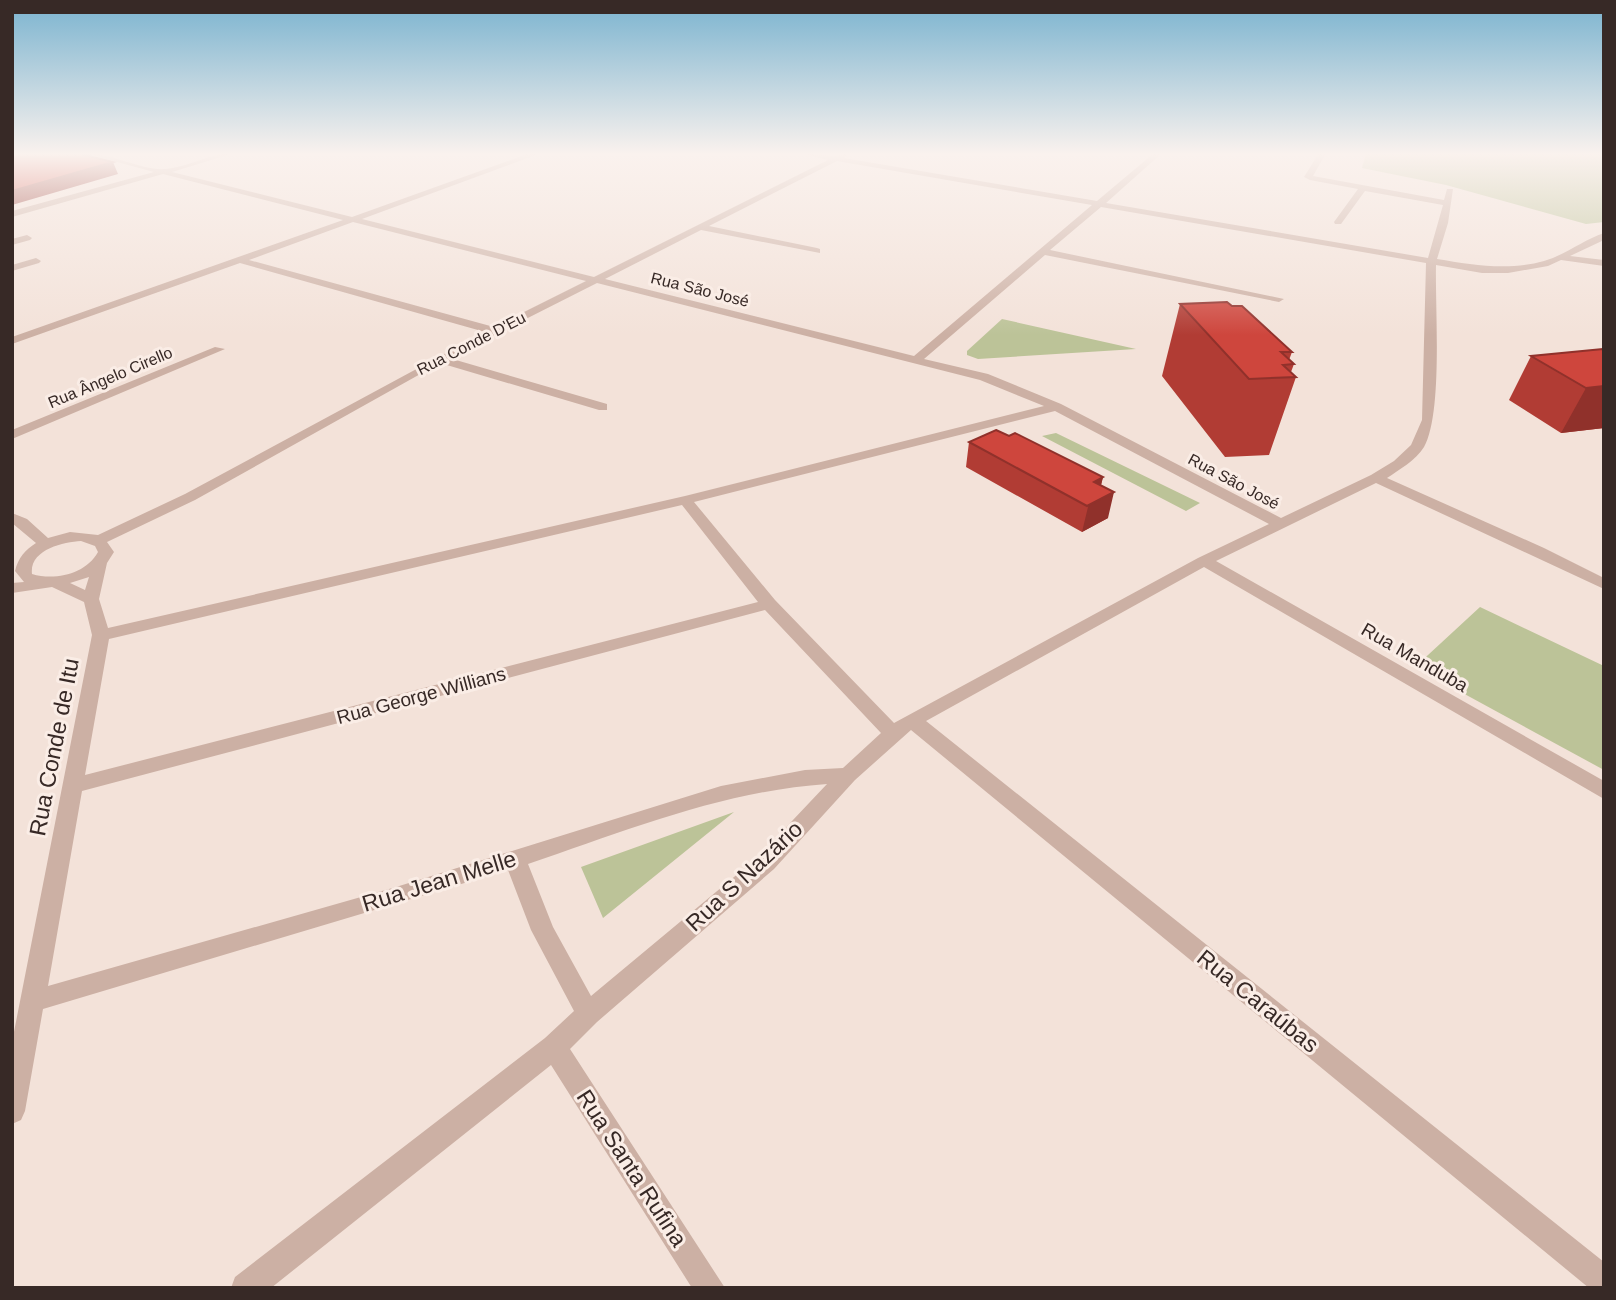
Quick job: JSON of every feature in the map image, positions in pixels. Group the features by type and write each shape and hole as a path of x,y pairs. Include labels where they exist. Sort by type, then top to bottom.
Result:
{"street":[{"name":"Rua São José","path":"330,214 994,380 1057,407 1279,523"},
{"path":"12,341 373,214"},
{"name":"Rua Conde D'Eu","path":"100,540 190,497 439,359 726,214"},
{"path":"917,359 1087,214"},
{"path":"1154,214 1482,270 1536,266 1564,258 1604,236"},
{"path":"1338,222 1344,214"},
{"name":"Rua S Nazário","path":"246,1288 554,1047 588,1014 766,863 848,775 902,726 1204,561 1376,478 1399,464 1416,447 1428,420 1431,262 1445,214"},
{"path":"700,227 817,251"},
{"path":"12,242 27,238"},
{"path":"1045,252 1279,299"},
{"path":"1564,258 1604,263"},
{"path":"240,260 495,331"},
{"path":"14,266 36,261"},
{"name":"Rua Ângelo Cirello","path":"12,435 219,349"},
{"path":"439,359 603,407"},
{"path":"101,635 685,500 1057,407"},
{"path":"1376,478 1539,551 1604,584"},
{"name":"Rua Caraúbas","path":"685,500 769,604 902,726 1604,1281"},
{"path":"12,517 22,522 47,545"},
{"path":"92,599 50,582 26,577 18,568 28,557 47,545 84,536 100,540"},
{"name":"Rua Conde de Itu","path":"12,1111 101,635 92,599 100,564 106,552 100,540"},
{"name":"Rua Manduba","path":"1204,561 1604,791"},
{"path":"12,588 79,575 100,564"},
{"name":"Rua George Willians","path":"73,786 769,604"},
{"name":"Rua Jean Melle","path":"33,1001 515,859 699,798 805,776 848,775"},
{"path":"515,859 543,930 588,1014"},
{"name":"Rua Santa Rufina","path":"554,1047 710,1288"}],"green space":[{"path":"1549,214 1604,214 1604,222 1586,224"},
{"path":"1002,319 1136,349 978,359 967,355 967,351"},
{"path":"1056,433 1200,503 1186,511 1042,436"},
{"path":"1480,607 1604,666 1604,770 1415,667"},
{"path":"734,812 603,918 581,867"}],"building":[{"path":"1227,302 1232,306 1242,306 1292,352 1281,352 1294,364 1283,365 1296,377 1249,379 1180,304"},
{"path":"1604,349 1604,386 1586,388 1531,356"},
{"path":"996,430 1009,436 1015,433 1103,477 1094,482 1114,492 1087,506 969,442"}]}
